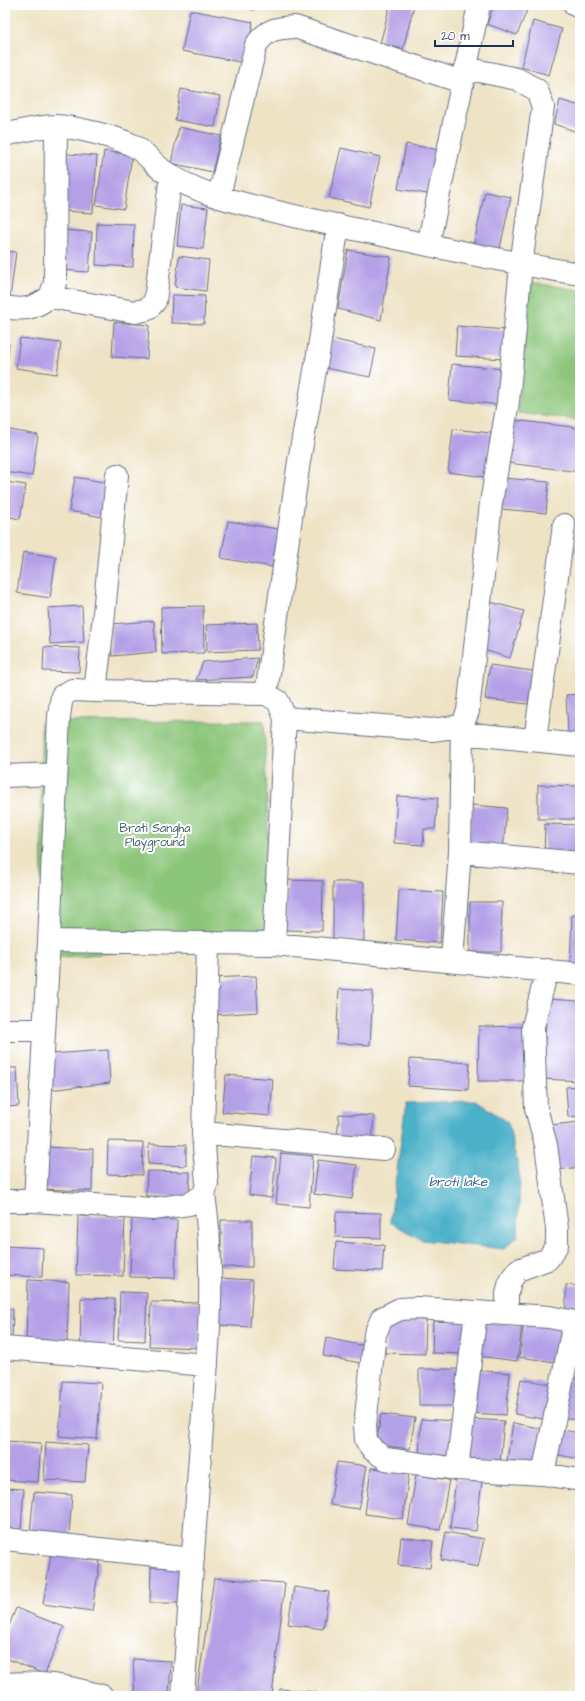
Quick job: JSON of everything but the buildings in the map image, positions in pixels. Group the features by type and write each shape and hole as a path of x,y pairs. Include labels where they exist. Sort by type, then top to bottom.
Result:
{"street":[{"path":"428,245 479,5"},
{"path":"575,5 580,7"},
{"path":"219,196 256,45 263,35 278,28 295,28 464,75 517,79 537,90 543,107 521,264 508,402 491,503 468,711 462,730 460,852 452,960"},
{"path":"5,135 26,130 56,126 107,136 135,146 162,170 187,185 219,196 338,226 521,264 580,274"},
{"path":"5,307 19,309 36,306 50,297 55,283 56,126"},
{"path":"50,297 135,312 148,309 155,301 171,175"},
{"path":"266,694 299,461 318,354 338,226"},
{"path":"95,691 117,475"},
{"path":"535,740 564,525"},
{"path":"35,1201 49,941 55,774 59,716 62,696 72,690 266,694 278,701 285,718 274,944"},
{"path":"285,718 432,730 462,730 580,745"},
{"path":"5,776 55,774"},
{"path":"460,852 580,863"},
{"path":"49,941 274,944 452,960 580,974"},
{"path":"183,1696 207,1365 211,1283 209,1226 204,1195 207,1183 203,1133 208,944"},
{"path":"507,1314 507,1294 510,1281 518,1270 548,1259 557,1245 557,1229 546,1145 536,1108 533,1027 547,970"},
{"path":"5,1030 44,1030"},
{"path":"203,1133 384,1149"},
{"path":"5,1201 35,1201 153,1209 189,1204 204,1195"},
{"path":"544,1474 577,1323 549,1317 418,1308 400,1309 382,1318 375,1334 365,1425 366,1440 372,1450 386,1458 457,1469 544,1474 580,1480"},
{"path":"457,1469 476,1312"},
{"path":"5,1348 207,1365"},
{"path":"5,1539 193,1559"},
{"path":"5,1684 29,1682 63,1686 98,1696"}],"green space":[{"path":"527,282 580,290 580,420 518,413"},
{"name":"Brati Sangha Playground","path":"264,721 272,939 42,959 41,722"}],"water":[{"name":"broti lake","path":"476,1101 508,1122 520,1177 518,1236 504,1249 422,1240 390,1222 406,1103"}]}
